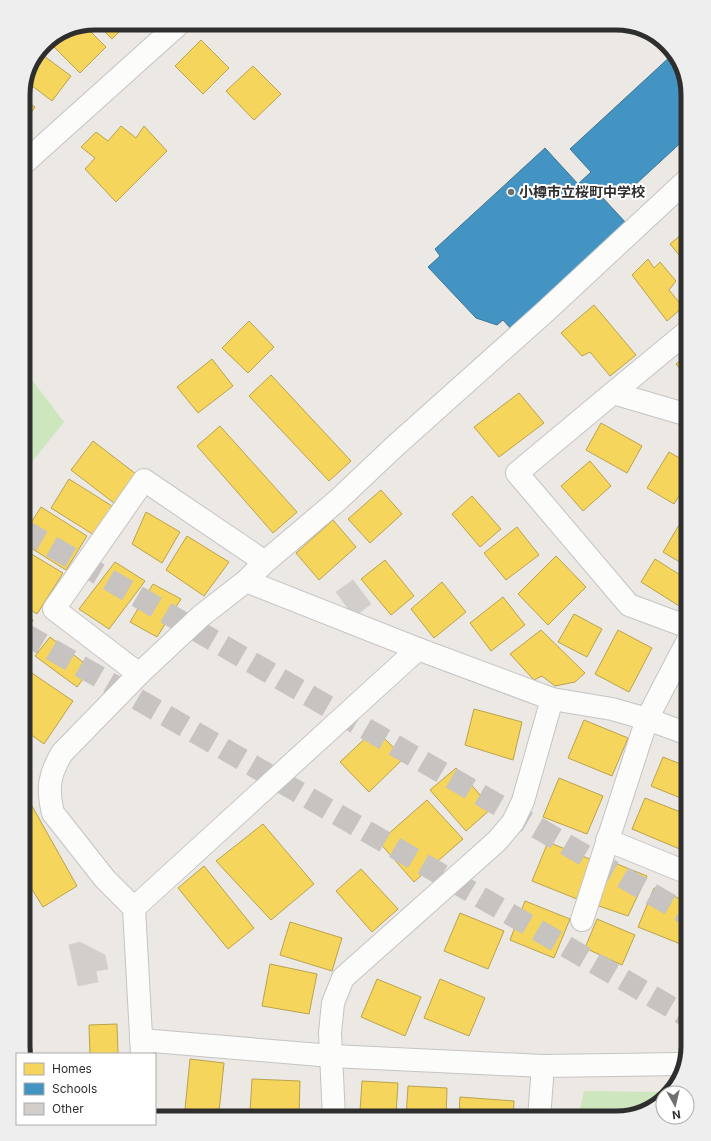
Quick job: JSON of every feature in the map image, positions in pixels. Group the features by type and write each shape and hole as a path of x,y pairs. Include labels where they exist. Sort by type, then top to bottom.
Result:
{"street":[{"path":"30,158 172,30"},
{"path":"679,1064 543,1066 142,1047 134,908 105,880 53,813 49,785 53,768 62,753 139,674 201,616 246,581 265,562 338,500 394,447 681,189"},
{"path":"681,337 517,473 629,605 681,625"},
{"path":"613,393 681,413"},
{"path":"139,674 54,609 144,480 265,562"},
{"path":"246,581 418,649 552,699 612,709 647,719 681,731"},
{"path":"134,908 418,649"},
{"path":"582,920 647,719 681,653"},
{"path":"334,1111 330,1033 333,1003 343,978 497,841 513,822 523,801 552,699"},
{"path":"607,840 681,870"},
{"path":"540,1111 543,1066"}],"green space":[{"path":"30,379 32,380 64,422 30,464"},
{"path":"584,1091 655,1092 655,1098 637,1108 616,1111 580,1111"}],"building: Homes":[{"path":"89,30 106,47 80,73 53,46 70,35"},
{"path":"103,30 121,30 112,39"},
{"path":"201,40 229,68 203,94 175,66"},
{"path":"44,56 71,76 52,101 31,85 35,70"},
{"path":"253,66 281,94 254,120 226,91"},
{"path":"30,104 35,107 30,114"},
{"path":"121,126 136,138 144,126 167,151 116,202 85,169 95,158 81,147 96,132 108,141"},
{"path":"681,235 681,257 670,244"},
{"path":"648,259 654,268 660,262 676,281 669,290 681,305 681,309 667,321 632,275"},
{"path":"594,305 636,355 610,376 590,352 582,356 561,333"},
{"path":"249,321 274,347 248,373 222,348"},
{"path":"212,359 233,386 198,413 177,387"},
{"path":"681,360 681,370 676,364"},
{"path":"271,375 351,461 329,481 249,396"},
{"path":"519,393 544,423 499,457 474,427"},
{"path":"601,423 642,446 627,473 586,450"},
{"path":"220,426 297,512 273,533 197,446"},
{"path":"93,441 136,474 114,503 71,470"},
{"path":"669,452 681,459 681,492 674,504 647,488"},
{"path":"590,461 611,486 583,511 561,486"},
{"path":"69,479 112,506 94,535 51,508"},
{"path":"381,490 402,514 370,543 348,519"},
{"path":"472,496 501,529 480,547 452,514"},
{"path":"41,507 87,536 66,570 30,547 30,524"},
{"path":"146,512 180,532 162,563 132,544"},
{"path":"333,520 356,547 319,580 296,553"},
{"path":"679,525 681,526 681,563 663,552"},
{"path":"517,527 539,555 506,580 484,553"},
{"path":"187,536 229,562 204,596 166,570"},
{"path":"30,553 63,573 37,614 30,610"},
{"path":"556,556 586,587 548,625 518,594"},
{"path":"655,559 681,576 681,607 641,582"},
{"path":"385,560 414,596 391,615 361,579"},
{"path":"115,562 145,581 109,629 79,609"},
{"path":"442,582 466,612 434,638 411,609"},
{"path":"153,584 181,599 157,637 130,622"},
{"path":"503,597 525,625 491,651 470,623"},
{"path":"574,614 602,629 587,657 558,642"},
{"path":"30,618 33,620 30,625"},
{"path":"541,630 585,673 575,682 555,686 542,676 534,680 510,654"},
{"path":"618,630 652,648 629,692 595,674"},
{"path":"50,637 91,668 77,687 35,656"},
{"path":"30,672 73,701 44,744 30,734"},
{"path":"474,709 522,722 513,760 465,745"},
{"path":"584,720 628,738 612,776 568,758"},
{"path":"375,729 404,758 369,792 340,762"},
{"path":"663,757 681,764 681,798 651,786"},
{"path":"456,768 492,808 466,831 430,790"},
{"path":"559,778 603,796 587,834 543,817"},
{"path":"645,798 681,812 681,850 632,829"},
{"path":"427,800 463,839 414,882 379,842"},
{"path":"30,802 77,886 43,907 30,886"},
{"path":"263,824 314,884 271,920 216,861"},
{"path":"548,842 592,860 577,899 532,881"},
{"path":"612,862 647,876 628,916 593,904"},
{"path":"204,866 254,928 228,949 178,888"},
{"path":"361,869 398,909 372,932 336,891"},
{"path":"654,888 681,899 681,944 638,927"},
{"path":"525,901 570,919 554,958 510,940"},
{"path":"460,913 504,931 488,969 444,951"},
{"path":"597,919 635,935 622,965 585,948"},
{"path":"290,922 342,938 332,971 280,955"},
{"path":"270,964 317,974 309,1014 262,1006"},
{"path":"377,979 421,997 405,1036 361,1017"},
{"path":"440,979 485,998 469,1036 424,1018"},
{"path":"117,1024 118,1053 90,1053 89,1025"},
{"path":"190,1059 224,1063 219,1111 185,1109"},
{"path":"252,1079 300,1081 299,1111 250,1111"},
{"path":"362,1081 398,1083 396,1111 360,1111"},
{"path":"408,1086 447,1088 446,1111 406,1111"},
{"path":"460,1097 514,1101 513,1111 459,1111"}],"building: Schools":[{"path":"669,58 678,74 680,82 681,142 623,196 614,186 602,197 627,224 512,330 503,320 497,325 476,318 428,267 440,256 435,249 545,148 578,184 591,172 570,149"}],"building: Other":[{"path":"353,580 371,604 354,617 336,592"},
{"path":"80,942 105,955 108,969 96,971 98,982 78,986 69,945"}],"tunnel":[{"path":"30,534 681,911"},
{"path":"30,637 681,1013"}],"place":[{"name":"小樽市立桜町中学校","path":"511,192"}]}
